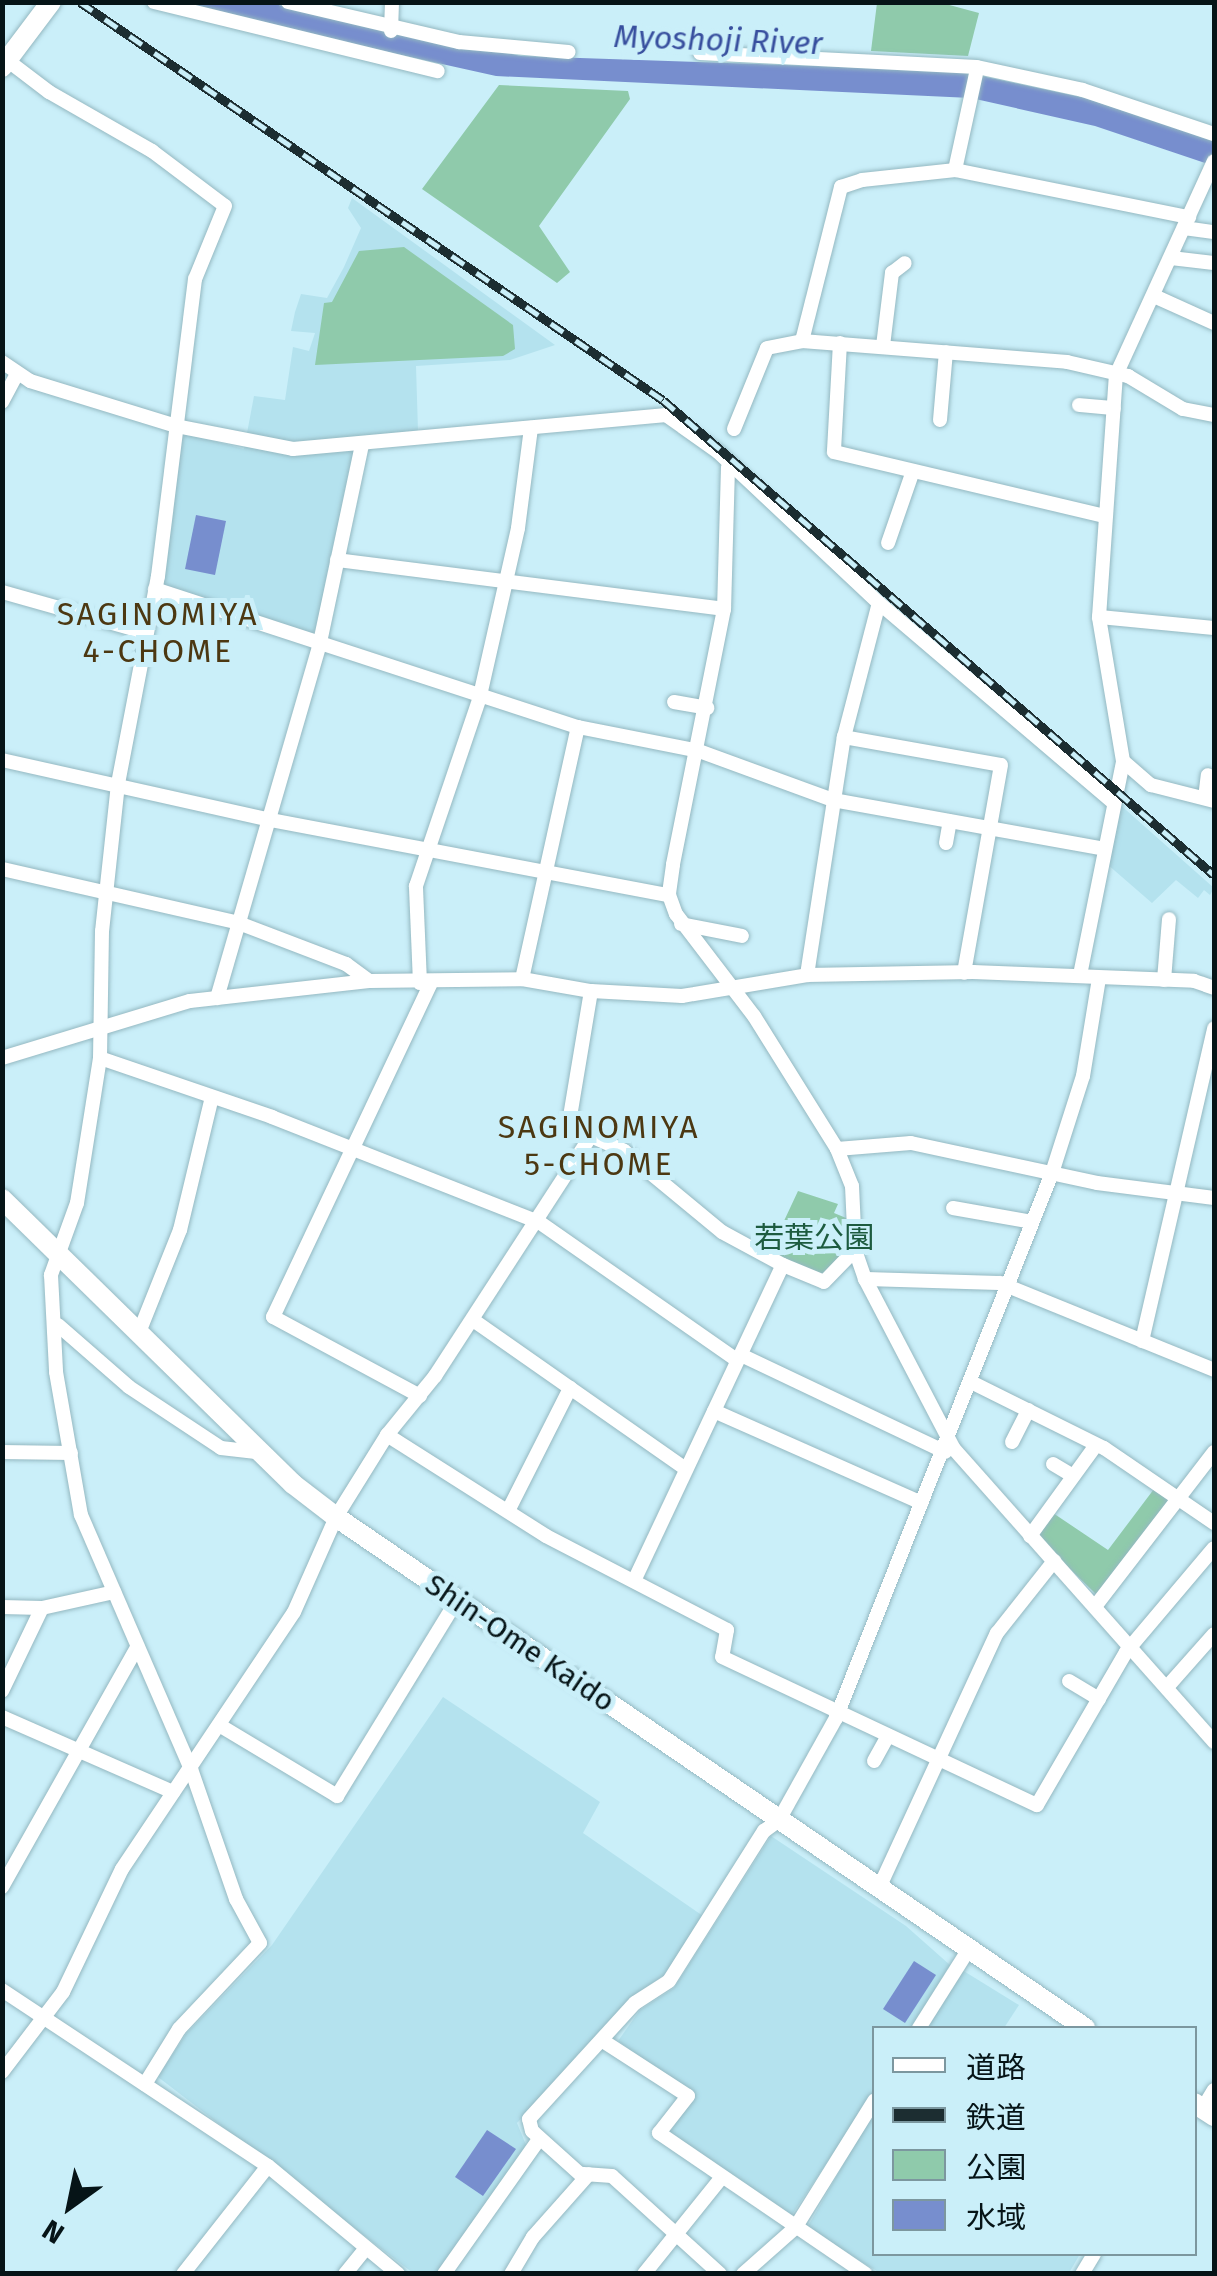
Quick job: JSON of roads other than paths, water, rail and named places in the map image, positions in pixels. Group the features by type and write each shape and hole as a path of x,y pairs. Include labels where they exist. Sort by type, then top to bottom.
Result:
{"main road":[{"path":"3,62 51,2"},
{"name":"Shin-Ome Kaido","path":"2,1199 336,1517 1082,2026"}],"street":[{"path":"154,2 438,72"},
{"path":"288,2 392,29 569,52"},
{"path":"392,2 392,29"},
{"path":"700,53 977,67 1082,90 1214,134"},
{"path":"3,62 152,151 224,206 195,279 156,589 144,632 118,784 106,888 100,1058 78,1203 51,1275 58,1325 56,1372 82,1515 136,1649 191,1770 236,1899 260,1943 180,2029 145,2084"},
{"path":"954,170 976,74"},
{"path":"1080,975 1123,761 1099,616 1116,375 1213,166"},
{"path":"802,341 841,187 954,170 1186,222 1214,232"},
{"path":"1170,258 1214,263"},
{"path":"882,346 892,273 905,263"},
{"path":"1154,296 1214,323"},
{"path":"734,429 768,348 802,341 1067,362 1116,375 1183,409 1214,416"},
{"path":"840,343 834,452 1105,516"},
{"path":"940,420 946,352"},
{"path":"2,362 17,374 176,426 293,449 362,446 666,415 879,604 1112,802"},
{"path":"2,402 17,374"},
{"path":"1080,405 1114,408"},
{"path":"420,1396 274,1322 425,983 416,886 481,692 531,428"},
{"path":"217,998 265,819 319,647 362,446"},
{"path":"728,467 724,609 669,895 681,924 754,1016 836,1149 856,1202 855,1250 866,1280 947,1444 1098,1604 1214,1742"},
{"path":"888,543 914,472"},
{"path":"337,560 724,609"},
{"path":"156,589 319,647 481,692 578,727 699,751 832,800 1104,849"},
{"path":"2,592 144,632"},
{"path":"807,975 844,738 879,604"},
{"path":"1099,616 1214,628"},
{"path":"674,702 707,708"},
{"path":"522,979 578,727"},
{"path":"844,738 1001,765 964,973"},
{"path":"2,760 265,819 669,895"},
{"path":"1123,761 1151,785 1210,800 1208,775"},
{"path":"946,843 950,821"},
{"path":"2,869 106,888 236,922 346,964 369,981"},
{"path":"1164,980 1169,919"},
{"path":"681,924 742,936"},
{"path":"2,1058 217,998 369,981 522,979 591,992 682,996 807,975 964,973 1164,980 1214,988"},
{"path":"720,2274 612,2176 589,2174 540,2138 529,2119 635,2004 669,1981 764,1831 778,1820 838,1713 1052,1173 1083,1076 1099,978"},
{"path":"591,992 570,1117 591,1136 624,1150 722,1232 783,1265 824,1282 855,1250"},
{"path":"1142,1341 1214,1028"},
{"path":"100,1058 354,1148 539,1222 739,1358 947,1444"},
{"path":"140,1330 180,1230 212,1097"},
{"path":"2,2072 46,2017 122,1868 294,1612 336,1517 387,1435 420,1396 473,1320 591,1136"},
{"path":"836,1149 911,1144 1178,1196 1214,1198"},
{"path":"954,1208 1032,1222"},
{"path":"634,1581 783,1265"},
{"path":"866,1280 1007,1288 1214,1370"},
{"path":"473,1320 686,1469"},
{"path":"58,1325 129,1388 221,1448 265,1452"},
{"path":"972,1383 1096,1445 1214,1523"},
{"path":"508,1511 570,1388"},
{"path":"1012,1442 1028,1410"},
{"path":"714,1411 922,1503"},
{"path":"387,1435 508,1511 727,1630 722,1657 1037,1804 1134,1645 1214,1548"},
{"path":"1030,1536 1096,1445"},
{"path":"2,1452 70,1454"},
{"path":"1098,1604 1214,1452"},
{"path":"1053,1464 1074,1476"},
{"path":"879,1888 943,1758 997,1633 1054,1561"},
{"path":"2,1607 42,1608 114,1592"},
{"path":"220,1725 338,1796 456,1600"},
{"path":"2,1691 42,1608"},
{"path":"1168,1686 1214,1634"},
{"path":"2,1887 136,1649"},
{"path":"1069,1681 1099,1698"},
{"path":"2,1718 81,1749 172,1792"},
{"path":"874,1761 888,1736"},
{"path":"920,2026 969,1949"},
{"path":"2,1990 268,2166 398,2274"},
{"path":"603,2041 688,2096 658,2134 866,2274"},
{"path":"744,2274 795,2228 872,2104"},
{"path":"444,2274 540,2138"},
{"path":"183,2274 268,2166"},
{"path":"511,2274 533,2237 589,2174"},
{"path":"644,2274 722,2177"},
{"path":"345,2274 366,2248"}],"water":[{"path":"167,3 269,3 521,56 958,71 1085,98 1214,140 1214,166 1095,126 971,98 496,76"},
{"path":"196,515 226,521 215,575 185,569"},
{"path":"914,1961 936,1975 905,2023 883,2009"},
{"path":"487,2130 516,2149 483,2196 455,2177"}],"railway":[{"path":"80,2 663,400 1214,875"}],"district":[{"name":"SAGINOMIYA 4-CHOME","path":"158,634"},
{"name":"SAGINOMIYA 5-CHOME","path":"599,1146"}],"water label":[{"name":"Myoshoji River","path":"718,40"}],"park label":[{"name":"若葉公園","path":"814,1238"}]}
